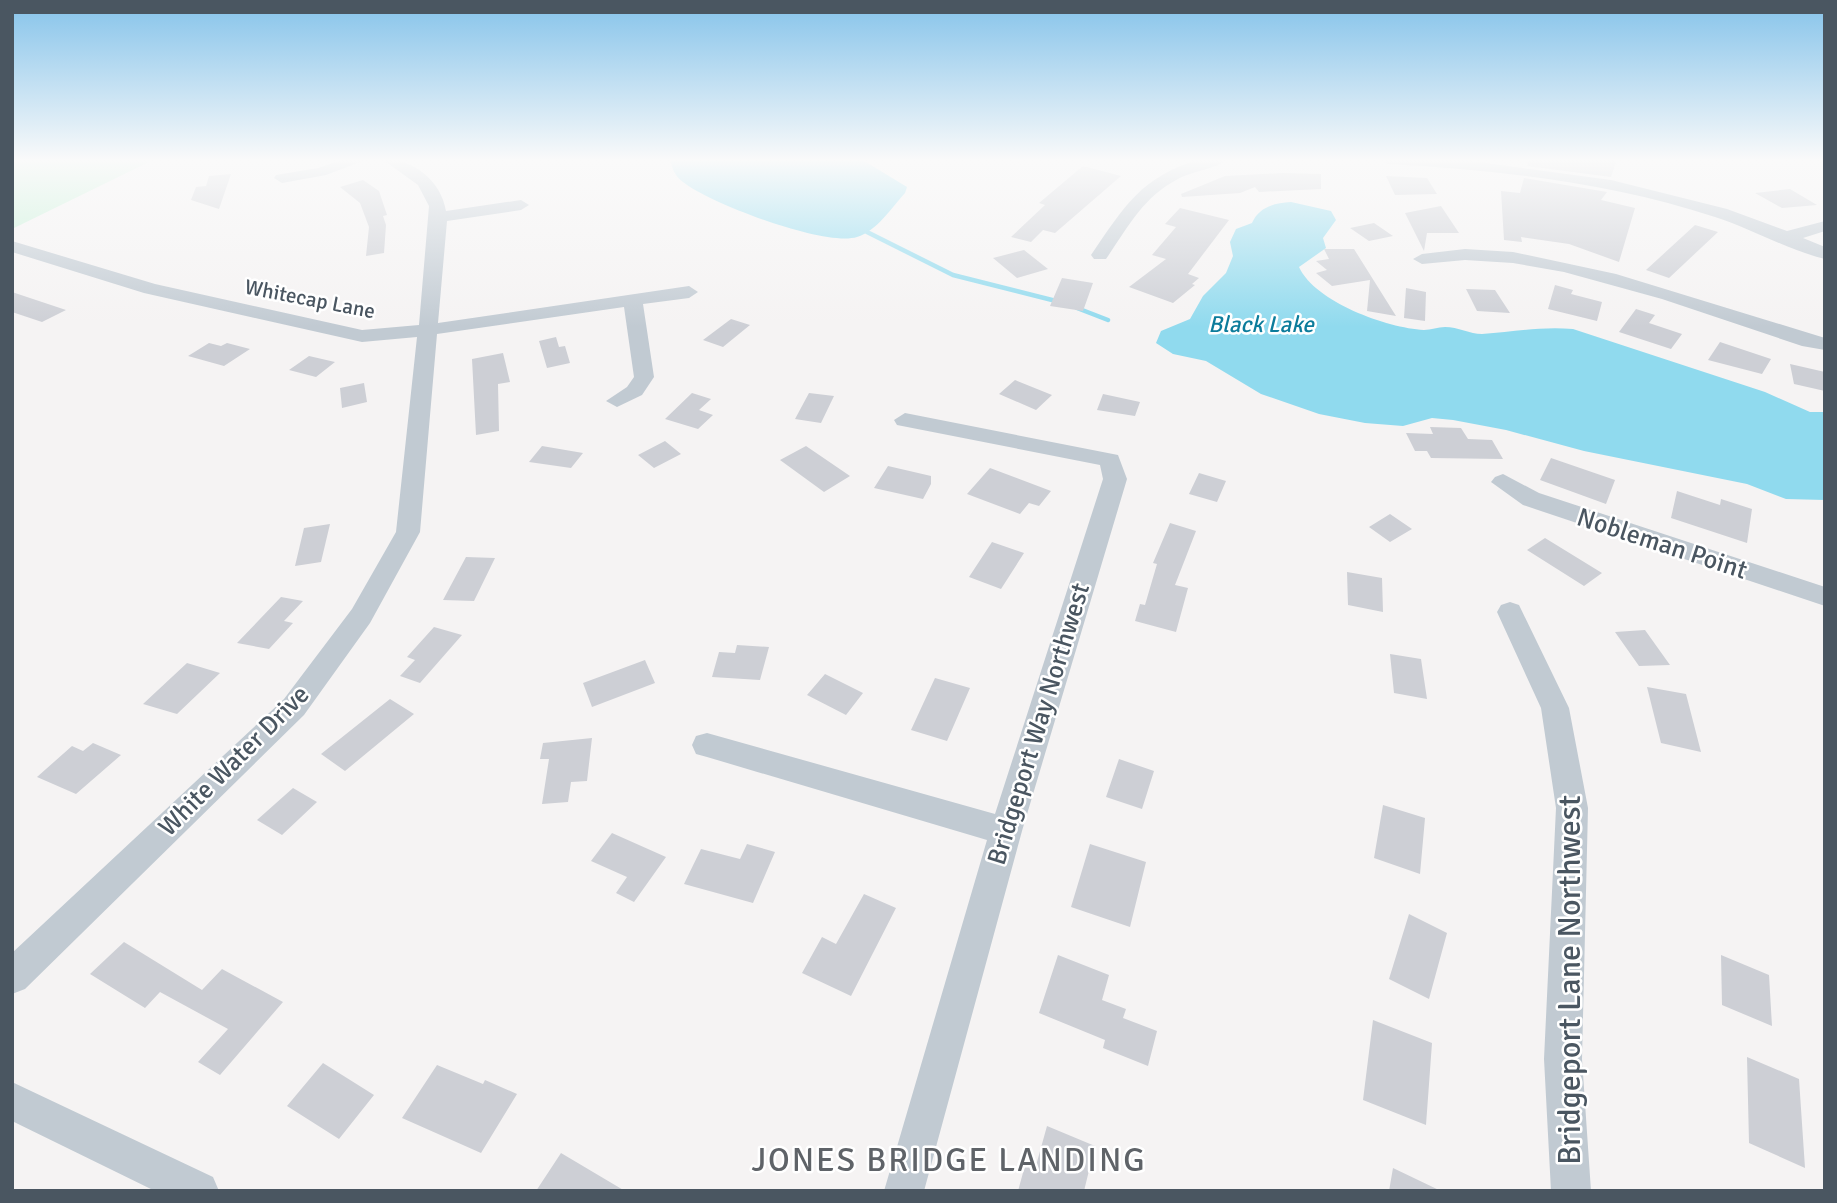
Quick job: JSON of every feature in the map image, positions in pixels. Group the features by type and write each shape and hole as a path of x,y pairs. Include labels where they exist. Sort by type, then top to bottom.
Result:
{"street":[{"path":"439,217 452,215"},
{"path":"1100,255 1126,215"},
{"path":"1715,215 1787,237 1825,254"},
{"name":"White Water Drive","path":"12,977 294,707 361,616 408,532 439,217"},
{"path":"1787,237 1825,226"},
{"name":"Whitecap Lane","path":"12,246 151,289 362,336 426,330 689,292"},
{"path":"1422,259 1443,255 1500,256 1548,263 1609,279 1809,342 1825,344"},
{"path":"617,401 635,391 644,377 633,301"},
{"name":"Bridgeport Way Northwest","path":"904,1191 1006,831 1102,510 1115,479 1110,460 905,420"},
{"name":"Nobleman Point","path":"1503,482 1531,499 1825,597"},
{"name":"Bridgeport Lane Northwest","path":"1510,612 1555,708 1573,808 1563,1059 1571,1191"},
{"path":"707,745 1006,831"},
{"path":"12,1101 199,1191"}],"green space":[{"path":"12,215 40,215 12,229"}],"water":[{"path":"750,215 886,215 864,234 841,238 820,236"},
{"name":"Black Lake","path":"1257,215 1333,215 1336,220 1323,238 1326,248 1299,267 1307,280 1320,291 1336,302 1372,318 1409,328 1424,330 1450,327 1482,334 1573,329 1765,392 1810,412 1825,412 1825,500 1786,499 1747,484 1584,451 1506,430 1453,420 1432,418 1403,426 1365,423 1319,414 1261,394 1206,361 1173,354 1156,343 1161,331 1190,319 1203,296 1226,273 1233,256 1230,242 1236,229 1252,223"}],"building":[{"path":"365,215 386,215 383,216 386,225 384,253 366,256 369,227"},
{"path":"1034,215 1076,215 1055,233 1043,230 1031,242 1011,237"},
{"path":"1173,215 1209,215 1229,220 1188,274 1199,278 1192,284 1195,285 1173,303 1129,287 1166,259 1152,255 1176,227 1165,224"},
{"path":"1406,215 1447,215 1459,233 1427,233 1424,251"},
{"path":"1502,215 1633,215 1619,262 1569,244 1521,237 1522,242 1504,240"},
{"path":"1374,223 1393,236 1369,241 1350,228"},
{"path":"1695,225 1718,232 1669,278 1646,270"},
{"path":"1324,249 1354,249 1396,316 1367,311 1370,280 1332,286 1316,273 1327,270 1316,261 1329,259"},
{"path":"1024,250 1048,269 1017,278 993,258"},
{"path":"1062,278 1093,283 1083,311 1050,306"},
{"path":"1555,285 1573,290 1571,294 1602,302 1597,321 1548,309"},
{"path":"1406,288 1426,292 1425,321 1404,318"},
{"path":"1466,289 1495,290 1510,313 1477,311"},
{"path":"12,292 66,310 42,322 12,312"},
{"path":"1636,309 1655,315 1649,323 1682,334 1671,349 1619,332"},
{"path":"731,319 750,325 723,347 703,340"},
{"path":"556,337 559,347 565,346 570,363 547,368 539,341"},
{"path":"1720,342 1771,359 1762,374 1708,360"},
{"path":"209,343 221,346 227,343 250,349 224,366 188,356"},
{"path":"503,353 510,382 498,384 499,431 476,435 472,359"},
{"path":"309,356 335,362 316,377 289,370"},
{"path":"1790,364 1825,372 1825,391 1794,384"},
{"path":"1015,380 1052,395 1036,410 999,394"},
{"path":"364,383 367,402 342,408 340,388"},
{"path":"692,393 711,399 699,410 713,415 698,429 665,419"},
{"path":"809,393 834,396 821,423 795,419"},
{"path":"1103,394 1140,402 1135,416 1097,410"},
{"path":"1430,427 1461,428 1468,439 1492,440 1503,459 1431,458 1427,451 1415,451 1406,433 1433,434"},
{"path":"665,441 681,454 654,468 638,455"},
{"path":"542,446 583,453 571,468 529,462"},
{"path":"806,446 850,476 824,492 780,460"},
{"path":"1551,458 1615,480 1606,504 1540,480"},
{"path":"888,466 931,476 931,484 923,499 874,488"},
{"path":"990,468 1051,491 1039,506 1029,503 1020,514 967,494"},
{"path":"1199,473 1226,481 1217,502 1189,494"},
{"path":"1677,491 1720,505 1721,499 1752,509 1747,543 1671,518"},
{"path":"1390,514 1412,529 1390,542 1369,527"},
{"path":"1170,523 1196,531 1175,585 1188,588 1176,632 1135,621 1140,604 1145,605 1157,564 1153,563"},
{"path":"330,524 321,562 295,566 304,528"},
{"path":"1545,538 1602,573 1584,586 1527,550"},
{"path":"992,542 1024,553 1001,589 969,577"},
{"path":"466,557 495,558 474,601 443,600"},
{"path":"1347,572 1382,578 1383,612 1348,605"},
{"path":"281,597 303,601 284,621 293,623 269,649 237,643"},
{"path":"434,627 462,635 420,683 400,676 415,660 407,657"},
{"path":"1645,630 1670,665 1639,666 1615,632"},
{"path":"737,645 769,647 760,680 712,677 719,652 735,653"},
{"path":"1390,654 1421,659 1427,699 1394,693"},
{"path":"645,660 655,683 592,707 583,683"},
{"path":"187,663 220,673 177,714 143,704"},
{"path":"825,674 863,693 846,715 807,695"},
{"path":"935,678 970,688 947,741 911,730"},
{"path":"1647,687 1686,694 1701,752 1661,743"},
{"path":"390,699 414,714 345,771 321,754"},
{"path":"592,738 587,781 571,782 568,802 542,804 549,759 540,759 543,743"},
{"path":"93,743 121,755 76,794 37,777 72,746 83,751"},
{"path":"1119,759 1154,771 1142,809 1106,797"},
{"path":"293,788 317,802 282,835 257,820"},
{"path":"1383,805 1425,818 1420,874 1374,858"},
{"path":"612,833 666,857 634,902 616,893 627,877 591,861"},
{"path":"747,844 775,852 753,903 684,884 701,849 740,859"},
{"path":"1090,844 1146,862 1130,927 1071,907"},
{"path":"864,894 896,908 851,996 802,973 822,937 836,944"},
{"path":"1409,914 1447,933 1429,999 1389,979"},
{"path":"124,942 202,990 222,969 283,1002 220,1075 198,1062 228,1029 160,992 145,1008 90,974"},
{"path":"1058,955 1109,975 1102,1000 1126,1009 1123,1018 1157,1031 1148,1066 1103,1048 1105,1040 1039,1013"},
{"path":"1721,955 1769,975 1772,1026 1722,1005"},
{"path":"1373,1020 1432,1043 1426,1125 1363,1100"},
{"path":"1747,1057 1799,1079 1805,1168 1749,1143"},
{"path":"323,1063 374,1095 339,1139 287,1106"},
{"path":"437,1065 483,1084 485,1080 517,1094 481,1153 402,1118"},
{"path":"1047,1126 1095,1146 1084,1191 1018,1191 1027,1158 1037,1162"},
{"path":"561,1153 625,1191 536,1191"},
{"path":"1393,1168 1441,1191 1389,1191"}],"waterway":[{"path":"867,232 953,275 1060,302"},
{"path":"1077,308 1108,320"}],"district":[{"name":"JONES BRIDGE LANDING","path":"949,1160"}]}
